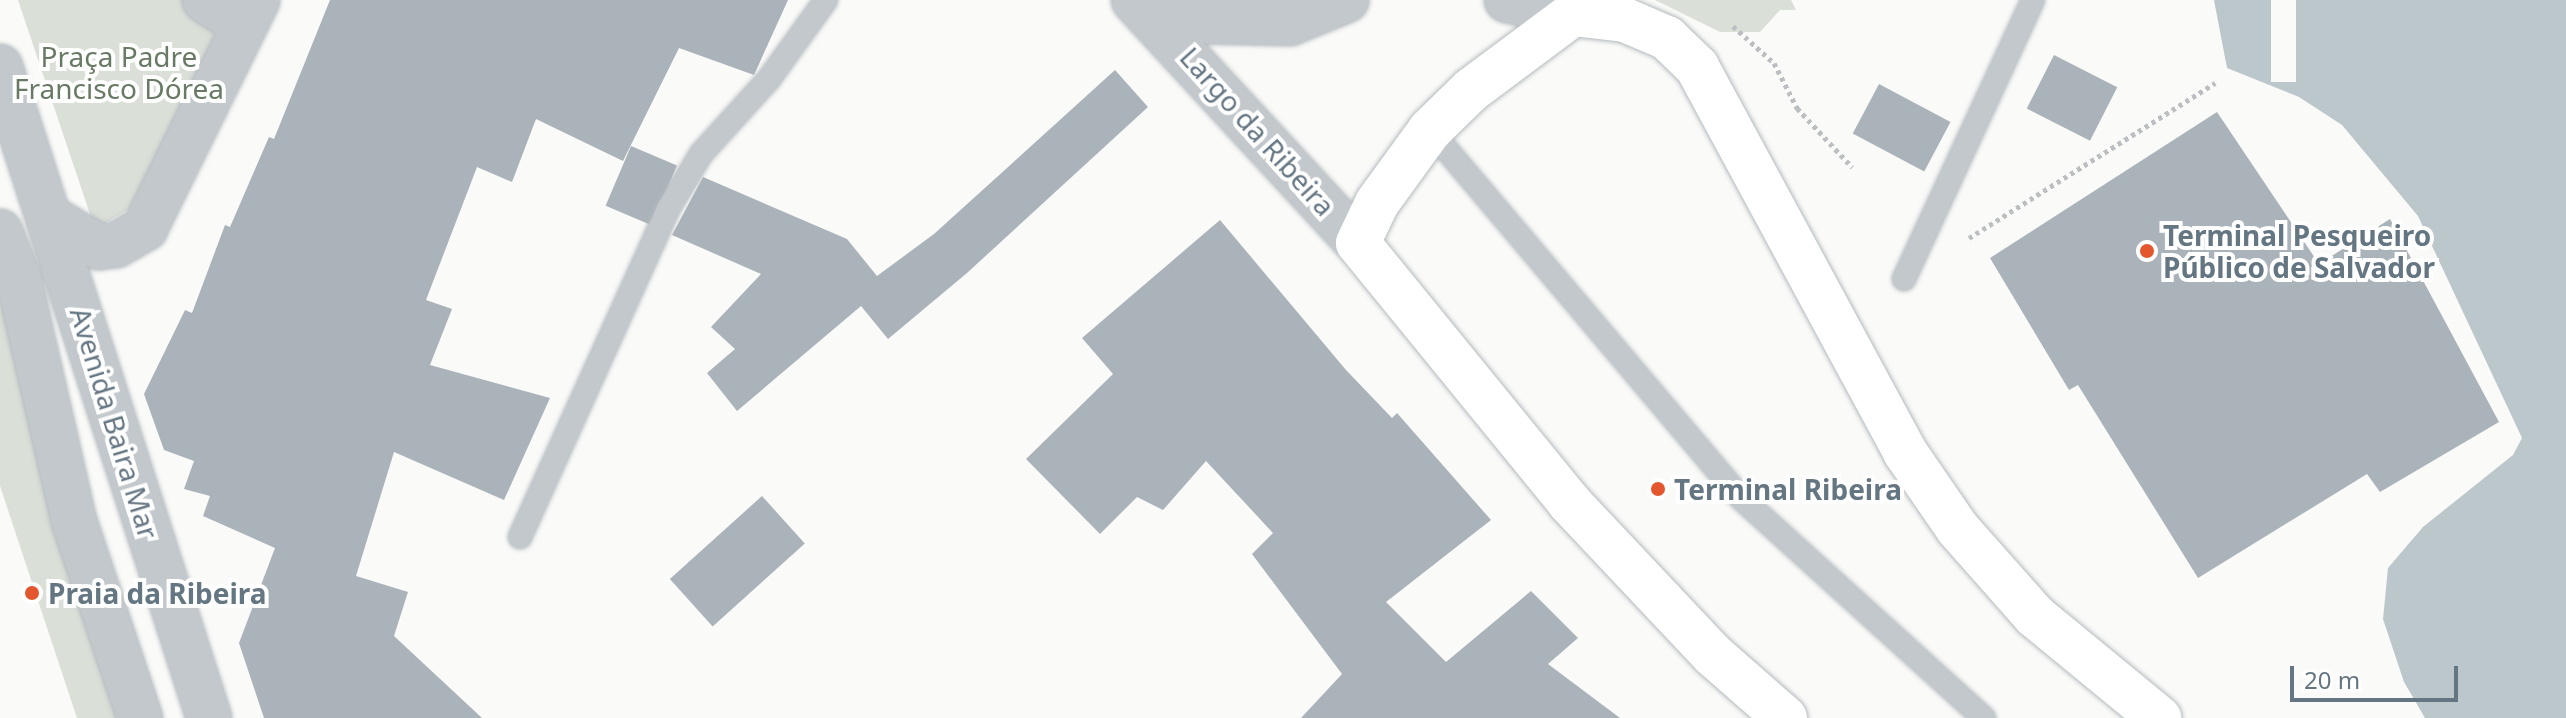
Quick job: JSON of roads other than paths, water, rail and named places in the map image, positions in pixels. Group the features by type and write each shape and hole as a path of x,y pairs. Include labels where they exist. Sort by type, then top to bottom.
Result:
{"main road":[{"path":"1785,718 1713,655 1570,503 1358,243 1377,203 1430,130 1471,90 1573,14 1625,20 1667,38 1697,67 1905,452 1958,529 2035,616 2159,718"}],"street":[{"path":"0,67 52,219 99,247 116,245 145,228 250,13 205,0"},
{"path":"1145,10 1290,23 1346,0"},
{"path":"1507,0 1573,14"},
{"name":"Largo da Ribeira","path":"1145,10 1358,243"},
{"name":"Avenida Baira Mar","path":"52,219 209,718"},
{"path":"0,232 19,281 74,521 140,718"}],"lane":[{"path":"520,537 668,209 709,143 769,79 826,0"},
{"path":"1904,279 2033,0"},
{"path":"1430,130 1741,498 1984,718"}],"place":[{"name":"Terminal Pesqueiro Público de Salvador","path":"2147,251"},
{"name":"Terminal Ribeira","path":"1658,489"},
{"name":"Praia da Ribeira","path":"32,593"}],"park label":[{"name":"Praça Padre Francisco Dórea","path":"119,72"}]}
